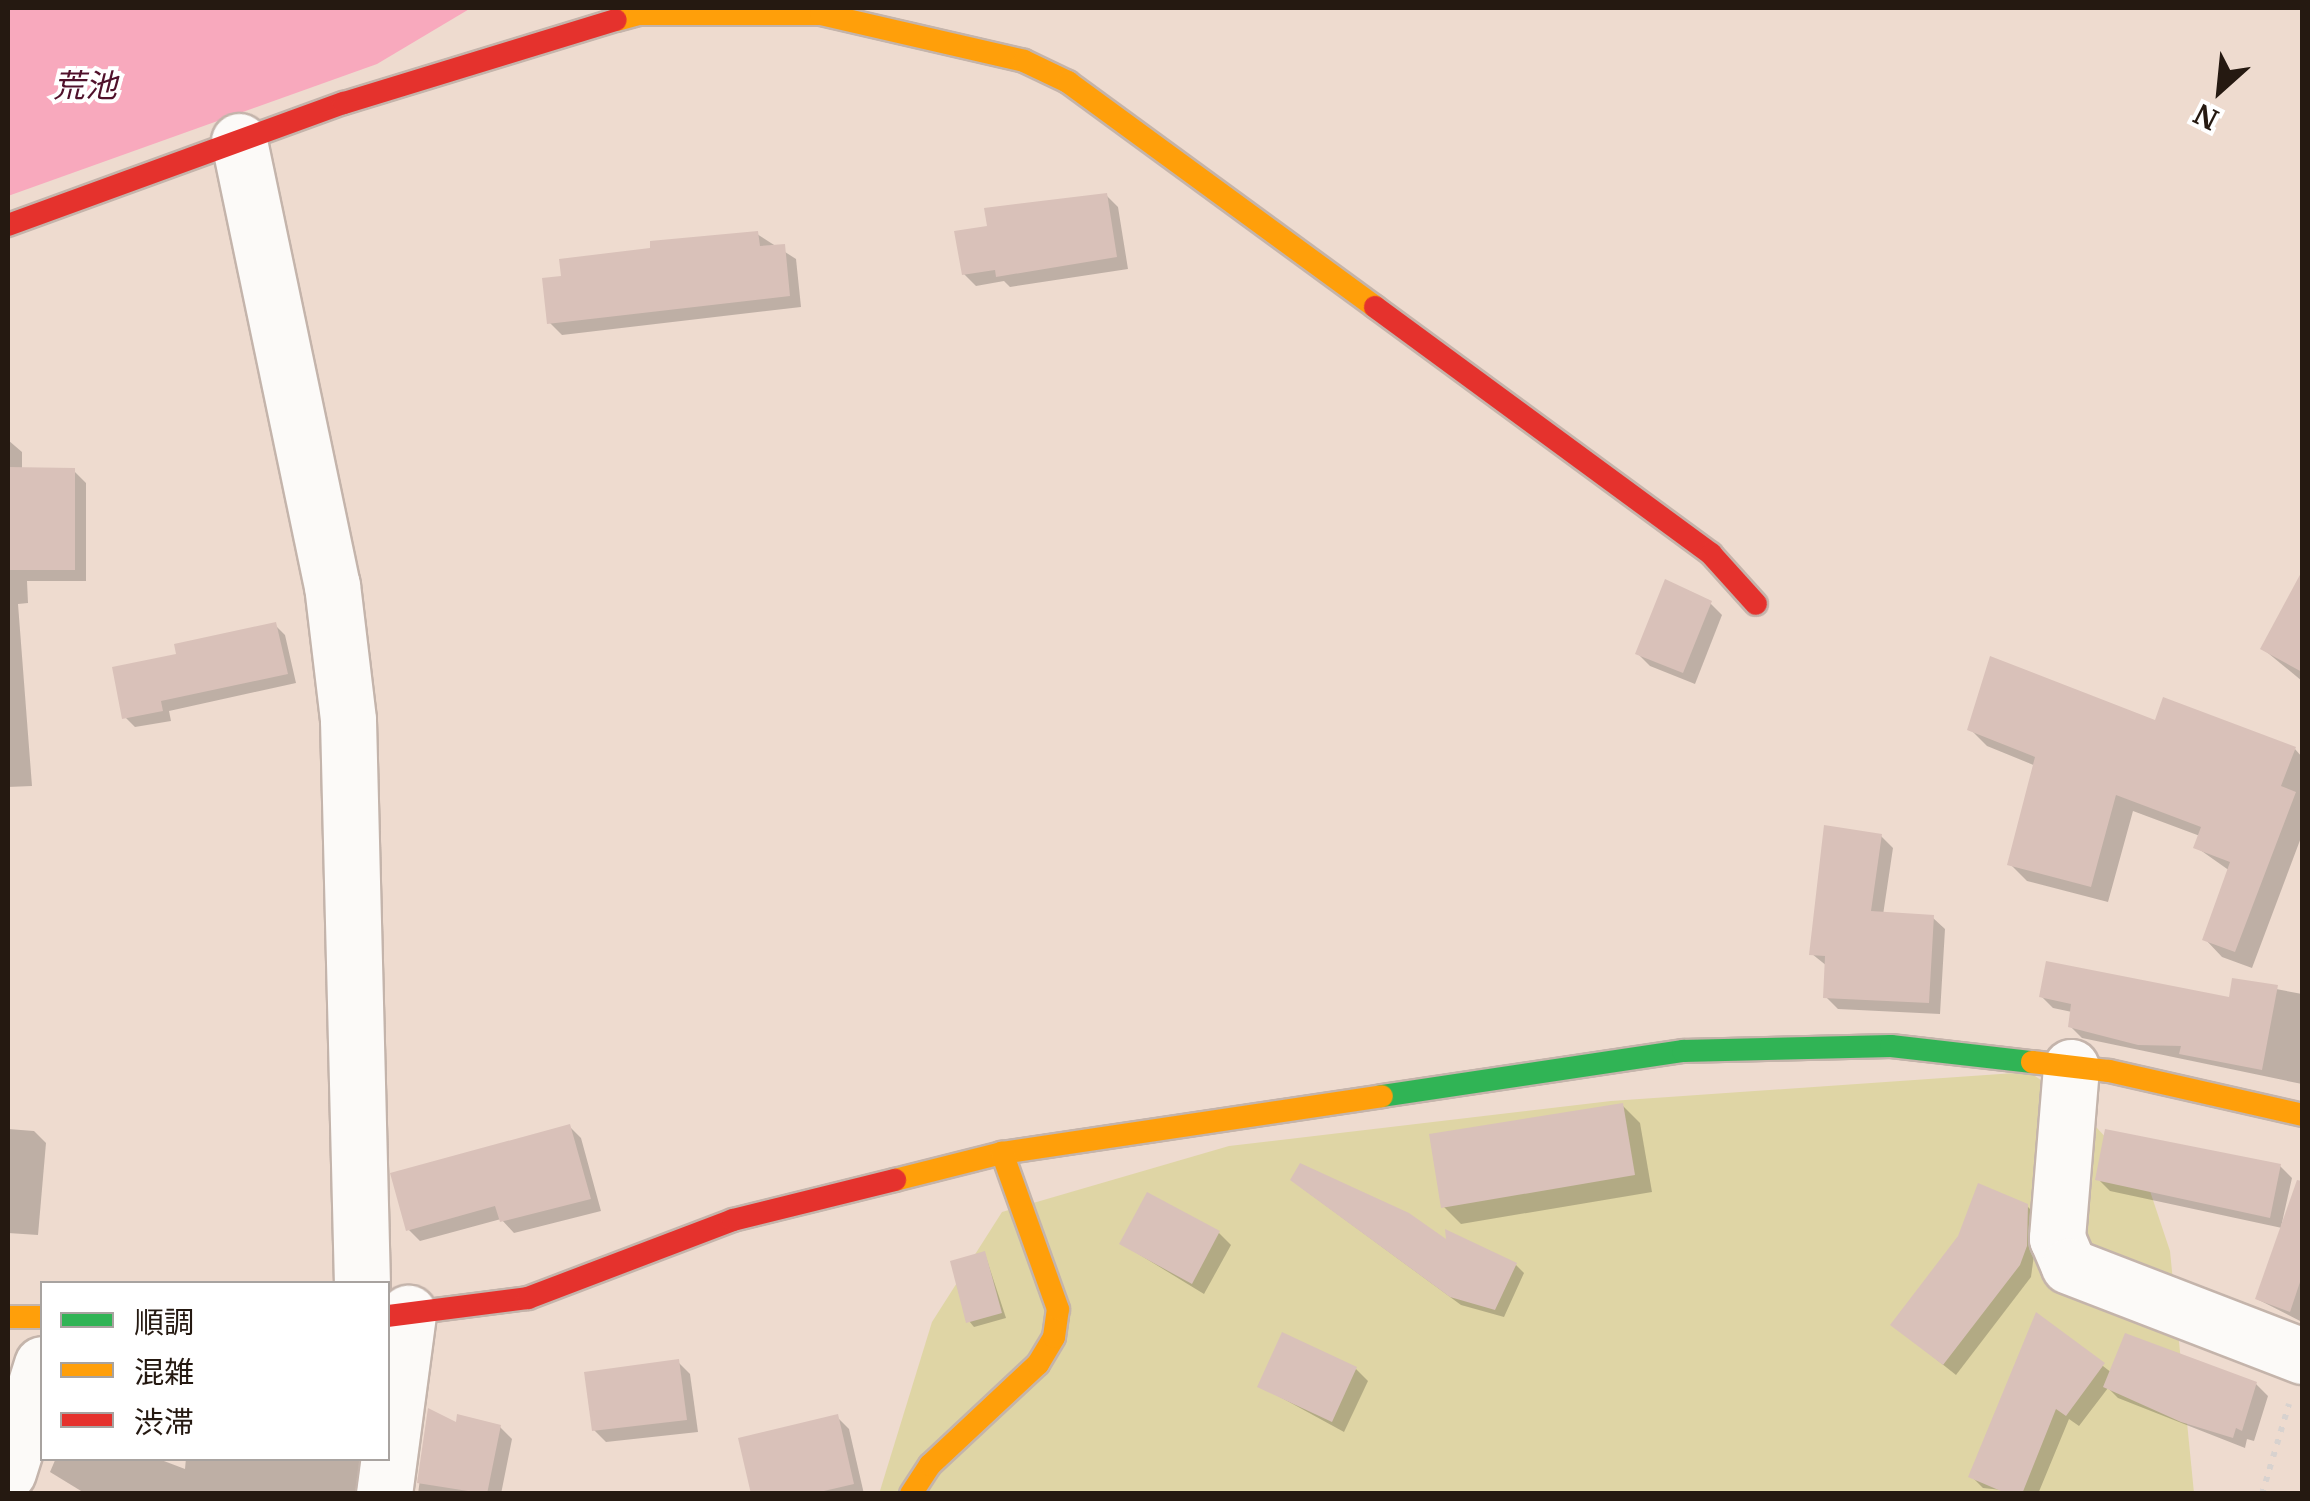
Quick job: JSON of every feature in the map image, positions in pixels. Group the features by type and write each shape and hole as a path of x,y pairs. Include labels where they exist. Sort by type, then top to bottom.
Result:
{"street":[{"path":"8,225 239,140 517,45 639,14 821,14 1024,61 1068,82 1710,554 1756,604"},
{"path":"239,140 332,585 348,720 362,1281"},
{"path":"390,1417 398,1314 528,1298 734,1220 1002,1153 1683,1051 1891,1046 2071,1067 2302,1115"},
{"path":"2071,1067 2057,1238 2069,1266 2297,1376"},
{"path":"911,1494 930,1466 1038,1364 1054,1337 1058,1309 1002,1153"},
{"path":"8,1317 40,1317"},
{"path":"8,1472 40,1370"},
{"path":"384,1494 387,1461"}],"path":[{"path":"2262,1494 2297,1376"}],"shaded area":[{"path":"2029,1072 2072,1101 2147,1182 2170,1251 2194,1493 879,1494 932,1322 1002,1212 1229,1146 1611,1101"}],"water":[{"name":"荒池","path":"8,8 471,8 377,64 8,196"}],"building":[{"path":"1107,193 1117,257 996,277 995,270 962,275 954,231 987,226 984,208"},
{"path":"758,231 760,246 785,244 790,296 547,324 542,278 561,276 559,259 650,248 650,241"},
{"path":"8,467 75,468 75,570 8,570"},
{"path":"2302,571 2302,672 2260,649"},
{"path":"1665,579 1712,601 1683,673 1635,654"},
{"path":"276,622 288,674 161,701 163,711 122,719 112,667 176,654 174,644"},
{"path":"1990,656 2155,720 2163,697 2296,747 2281,786 2296,792 2235,952 2202,940 2230,862 2193,848 2201,827 2116,795 2091,887 2007,865 2035,757 1967,730"},
{"path":"1824,825 1882,834 1871,911 1934,915 1929,1003 1823,998 1825,956 1809,955"},
{"path":"2046,961 2229,997 2232,978 2278,985 2262,1070 2179,1054 2181,1046 2138,1045 2068,1027 2071,1004 2039,997"},
{"path":"1623,1103 1635,1175 1441,1208 1429,1134"},
{"path":"570,1124 591,1199 500,1222 495,1206 406,1231 390,1173"},
{"path":"2105,1129 2281,1164 2270,1218 2095,1180"},
{"path":"1300,1163 1409,1213 1446,1239 1445,1229 1517,1263 1495,1310 1450,1297 1290,1180"},
{"path":"2297,1180 2302,1181 2302,1276 2290,1312 2255,1299"},
{"path":"1978,1183 2028,1204 2027,1246 2020,1265 1943,1365 1890,1325 1958,1236"},
{"path":"1147,1192 1220,1231 1192,1284 1119,1244"},
{"path":"985,1251 1002,1313 966,1323 950,1261"},
{"path":"2036,1312 2105,1363 2066,1416 2056,1409 2022,1494 2008,1494 1968,1477"},
{"path":"1282,1332 1357,1367 1332,1422 1257,1387"},
{"path":"2125,1333 2257,1382 2242,1431 2236,1428 2233,1438 2181,1422 2103,1387"},
{"path":"679,1359 687,1420 592,1431 584,1372"},
{"path":"428,1408 456,1422 457,1414 501,1425 487,1494 417,1483"},
{"path":"838,1414 854,1484 811,1494 751,1494 738,1438"}],"traffic: fast":[{"path":"1382,1096 1683,1051 1891,1046 2032,1062"}],"traffic: slow":[{"path":"616,20 639,14 821,14 1024,61 1068,82 1375,307"},
{"path":"2032,1062 2109,1071 2302,1115"},
{"path":"895,1180 1002,1153 1382,1096"},
{"path":"911,1494 930,1465 1038,1364 1054,1337 1058,1309 1002,1153"},
{"path":"8,1317 40,1317"}],"traffic: jam":[{"path":"8,225 344,103 616,20"},
{"path":"1375,307 1711,554 1756,604"},
{"path":"390,1316 528,1298 733,1220 895,1180"}]}
